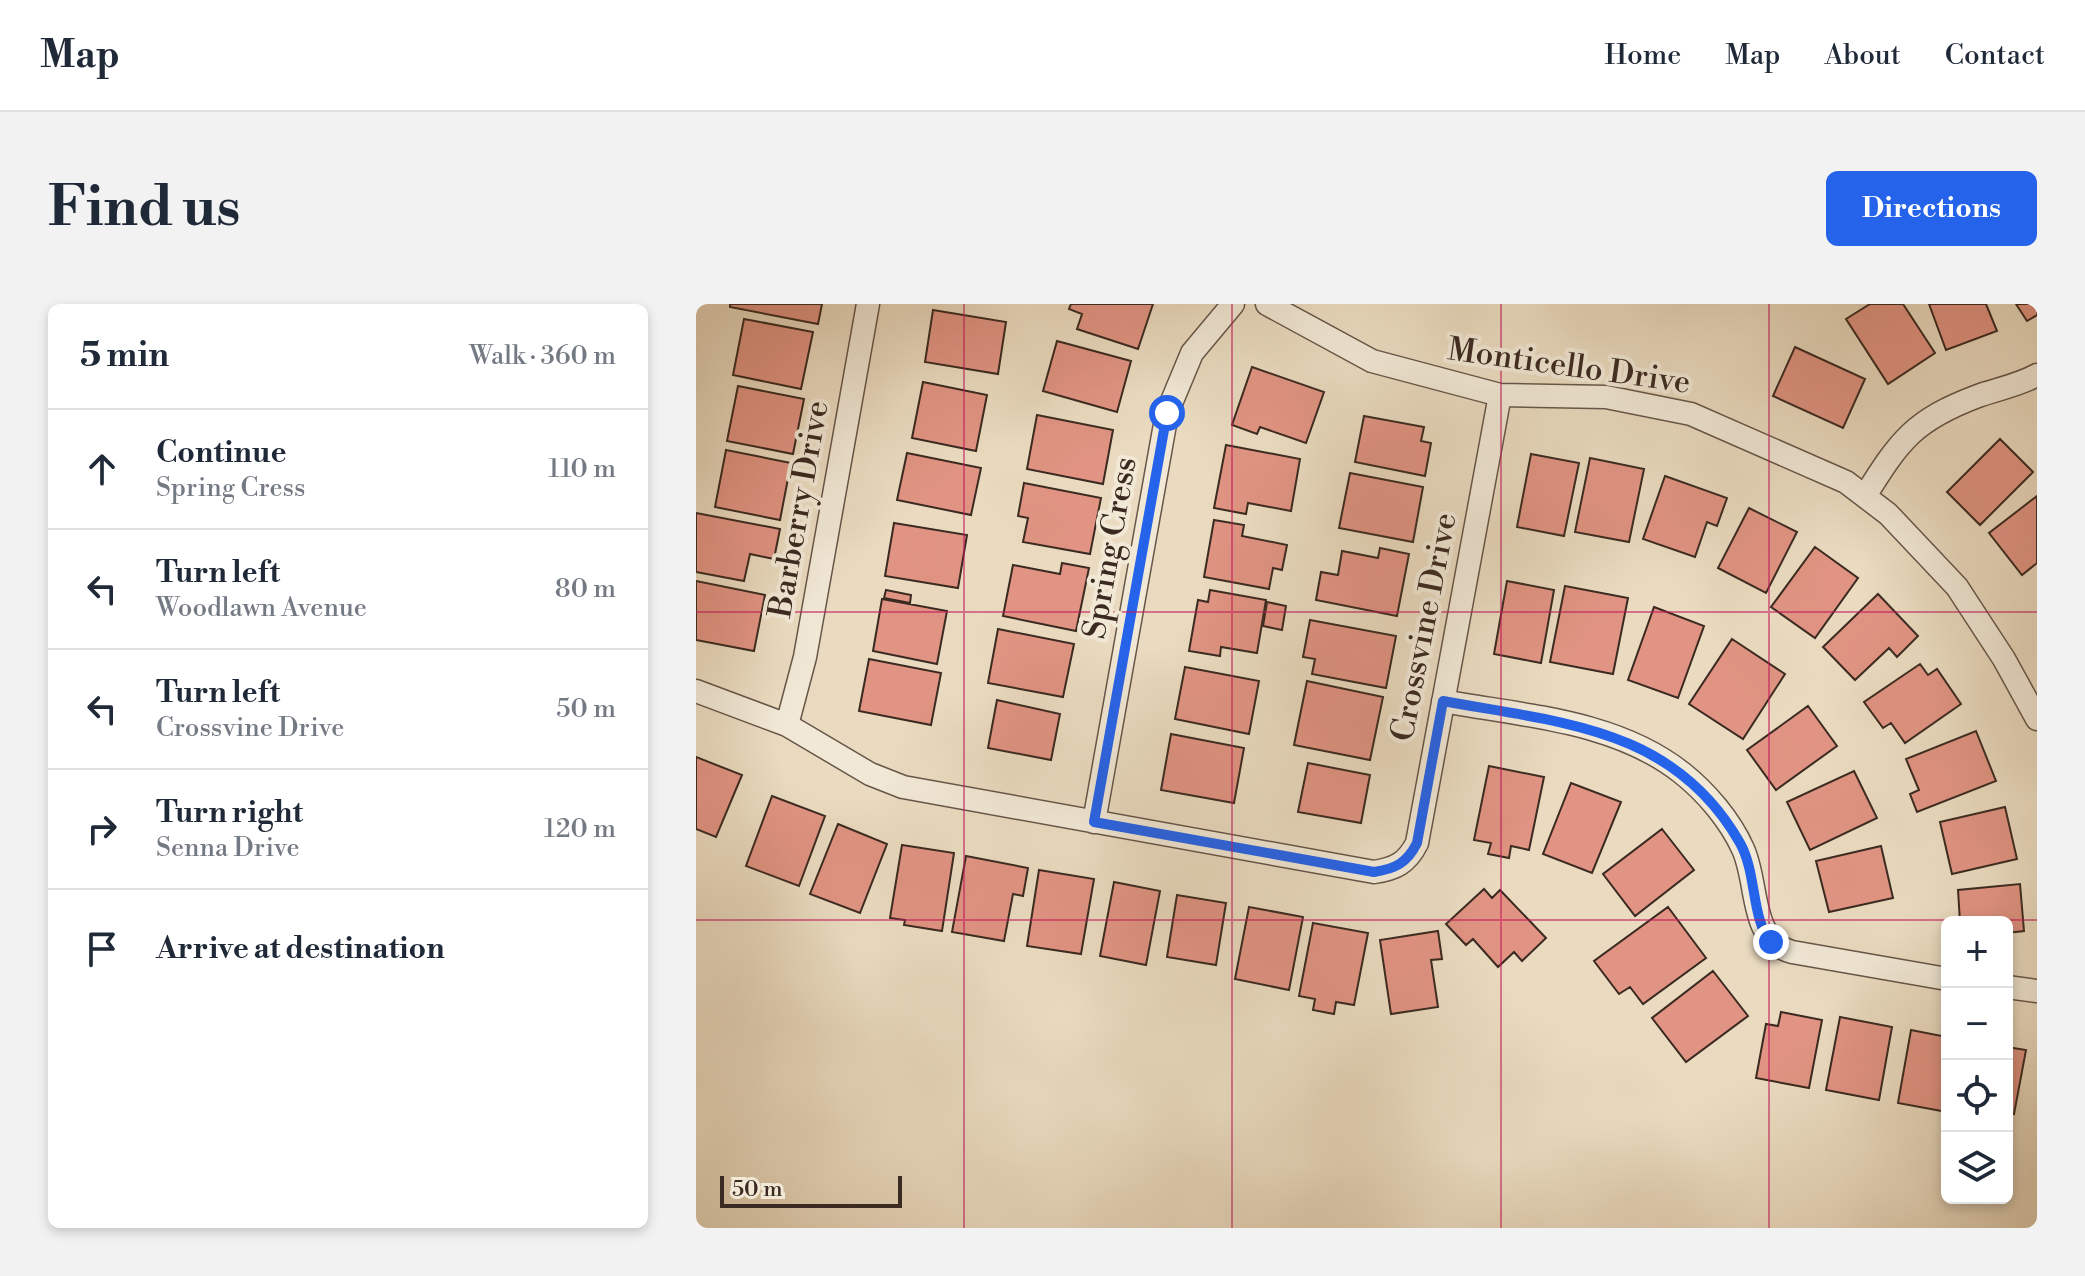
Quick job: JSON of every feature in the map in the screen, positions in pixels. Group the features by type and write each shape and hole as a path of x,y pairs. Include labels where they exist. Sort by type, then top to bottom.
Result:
{"street":[{"name":"Barberry Drive","path":"787,725 805,657 868,304"},
{"name":"Spring Cress","path":"1094,822 1167,413 1192,353 1233,304"},
{"name":"Monticello Drive","path":"1267,304 1372,361 1500,395 1606,397 1691,414 1846,482 1888,514 1957,587 2004,659 2037,719"},
{"path":"1865,496 1895,447 1915,427 1941,412 2037,375"},
{"name":"Crossvine Drive","path":"1094,822 1374,872 1400,864 1417,843 1500,395"},
{"path":"696,691 787,725 870,774 894,784 1094,822"},
{"path":"1443,701 1597,730 1644,748 1684,774 1723,817 1742,846 1753,875 1761,924 1771,942 1792,952 1941,978"},
{"path":"2013,988 2037,991"}],"building":[{"path":"730,304 822,304 818,324 730,307"},
{"path":"1071,304 1153,304 1138,349 1077,329 1082,314 1069,309"},
{"path":"1870,304 1903,304 1935,353 1888,384 1846,319"},
{"path":"1929,304 1986,304 1997,331 1946,350"},
{"path":"2016,304 2037,304 2037,315 2027,321"},
{"path":"933,310 1006,322 998,374 925,362"},
{"path":"744,319 813,332 801,389 733,375"},
{"path":"1057,341 1131,361 1117,412 1043,391"},
{"path":"1795,347 1865,379 1843,428 1773,396"},
{"path":"1252,367 1324,392 1306,443 1260,427 1257,434 1232,425"},
{"path":"923,382 987,395 976,451 912,438"},
{"path":"738,386 804,399 793,454 727,441"},
{"path":"1037,415 1113,430 1103,484 1027,469"},
{"path":"1364,416 1424,427 1421,441 1431,443 1425,476 1355,462"},
{"path":"2000,439 2033,472 1980,525 1947,492"},
{"path":"1226,445 1300,459 1291,511 1248,503 1246,514 1214,508"},
{"path":"726,450 791,463 780,520 715,507"},
{"path":"907,453 981,468 971,515 897,500"},
{"path":"1531,454 1579,463 1564,536 1517,527"},
{"path":"1590,458 1644,469 1629,542 1575,532"},
{"path":"1350,473 1423,487 1413,542 1339,528"},
{"path":"1665,476 1727,498 1717,526 1707,522 1695,557 1643,539"},
{"path":"1024,483 1101,498 1090,554 1023,542 1028,518 1018,516"},
{"path":"2037,496 2037,563 2022,575 1989,533"},
{"path":"1749,508 1797,532 1766,593 1718,568"},
{"path":"696,513 780,529 774,559 750,554 744,581 696,572"},
{"path":"1214,520 1244,525 1242,536 1287,545 1282,570 1273,568 1269,589 1204,577"},
{"path":"894,523 967,535 958,588 885,576"},
{"path":"1815,547 1858,578 1815,638 1771,607"},
{"path":"1380,548 1409,554 1397,616 1316,600 1321,572 1338,575 1342,551 1378,558"},
{"path":"1062,563 1089,568 1076,631 1003,616 1013,565 1060,574"},
{"path":"696,581 765,595 754,651 696,640"},
{"path":"1507,581 1554,590 1541,663 1494,654"},
{"path":"1565,586 1628,598 1613,674 1550,662"},
{"path":"886,590 911,595 910,603 884,598"},
{"path":"1210,590 1266,600 1257,653 1221,647 1220,656 1189,651 1198,600 1208,602"},
{"path":"1878,594 1918,636 1897,657 1889,648 1855,680 1823,647"},
{"path":"882,599 947,611 937,664 873,651"},
{"path":"1267,602 1286,606 1282,630 1263,626"},
{"path":"1654,607 1704,626 1678,698 1628,680"},
{"path":"1310,620 1396,636 1386,688 1312,674 1315,659 1303,657"},
{"path":"998,629 1074,644 1063,697 988,683"},
{"path":"1732,639 1785,674 1743,739 1689,704"},
{"path":"869,659 941,673 931,725 859,711"},
{"path":"1920,664 1928,675 1937,669 1961,704 1905,743 1891,723 1883,728 1864,702"},
{"path":"1185,667 1259,681 1249,734 1175,719"},
{"path":"1307,681 1383,697 1370,760 1294,745"},
{"path":"997,700 1060,714 1051,760 988,748"},
{"path":"1808,706 1837,746 1776,790 1747,750"},
{"path":"1976,731 1996,781 1917,812 1910,794 1919,790 1906,759"},
{"path":"1171,734 1244,748 1234,803 1161,790"},
{"path":"696,757 742,775 716,837 696,829"},
{"path":"1308,763 1370,775 1361,823 1298,812"},
{"path":"1489,766 1544,777 1529,850 1511,846 1509,858 1488,854 1491,843 1474,840"},
{"path":"1854,771 1877,818 1810,850 1787,802"},
{"path":"1571,783 1621,802 1592,873 1543,854"},
{"path":"772,796 825,816 799,886 746,866"},
{"path":"2005,807 2017,859 1952,874 1940,822"},
{"path":"838,824 887,844 860,913 810,894"},
{"path":"1662,829 1694,870 1635,916 1603,874"},
{"path":"902,845 954,853 942,931 904,925 905,920 890,918"},
{"path":"1881,846 1893,898 1829,912 1816,861"},
{"path":"966,856 1028,868 1023,896 1013,894 1004,941 952,932"},
{"path":"1039,870 1094,879 1081,954 1027,946"},
{"path":"1114,882 1160,891 1146,965 1100,956"},
{"path":"2020,884 2024,931 2013,932 2013,916 1960,916 1958,890"},
{"path":"1484,889 1492,898 1500,890 1546,938 1522,961 1514,952 1498,967 1473,939 1466,945 1446,924"},
{"path":"1177,895 1226,903 1216,965 1167,957"},
{"path":"1249,907 1303,917 1289,990 1235,979"},
{"path":"1668,907 1706,958 1643,1004 1630,987 1619,994 1594,961"},
{"path":"1313,923 1368,933 1354,1005 1336,1002 1334,1014 1313,1010 1315,999 1299,996"},
{"path":"1438,931 1442,959 1431,960 1438,1007 1391,1014 1380,940"},
{"path":"1713,971 1748,1016 1686,1062 1652,1018"},
{"path":"1781,1012 1822,1020 1809,1088 1756,1078 1766,1024 1778,1026"},
{"path":"1840,1017 1892,1027 1879,1100 1826,1090"},
{"path":"1911,1030 1941,1036 1941,1111 1898,1103"},
{"path":"2013,1048 2026,1050 2013,1114"}],"route":[{"path":"1167,413 1094,822 1374,872 1388,870 1411,855 1417,843 1443,701 1597,730 1644,748 1684,774 1703,792 1742,846 1753,875 1764,934 1771,942"}]}
